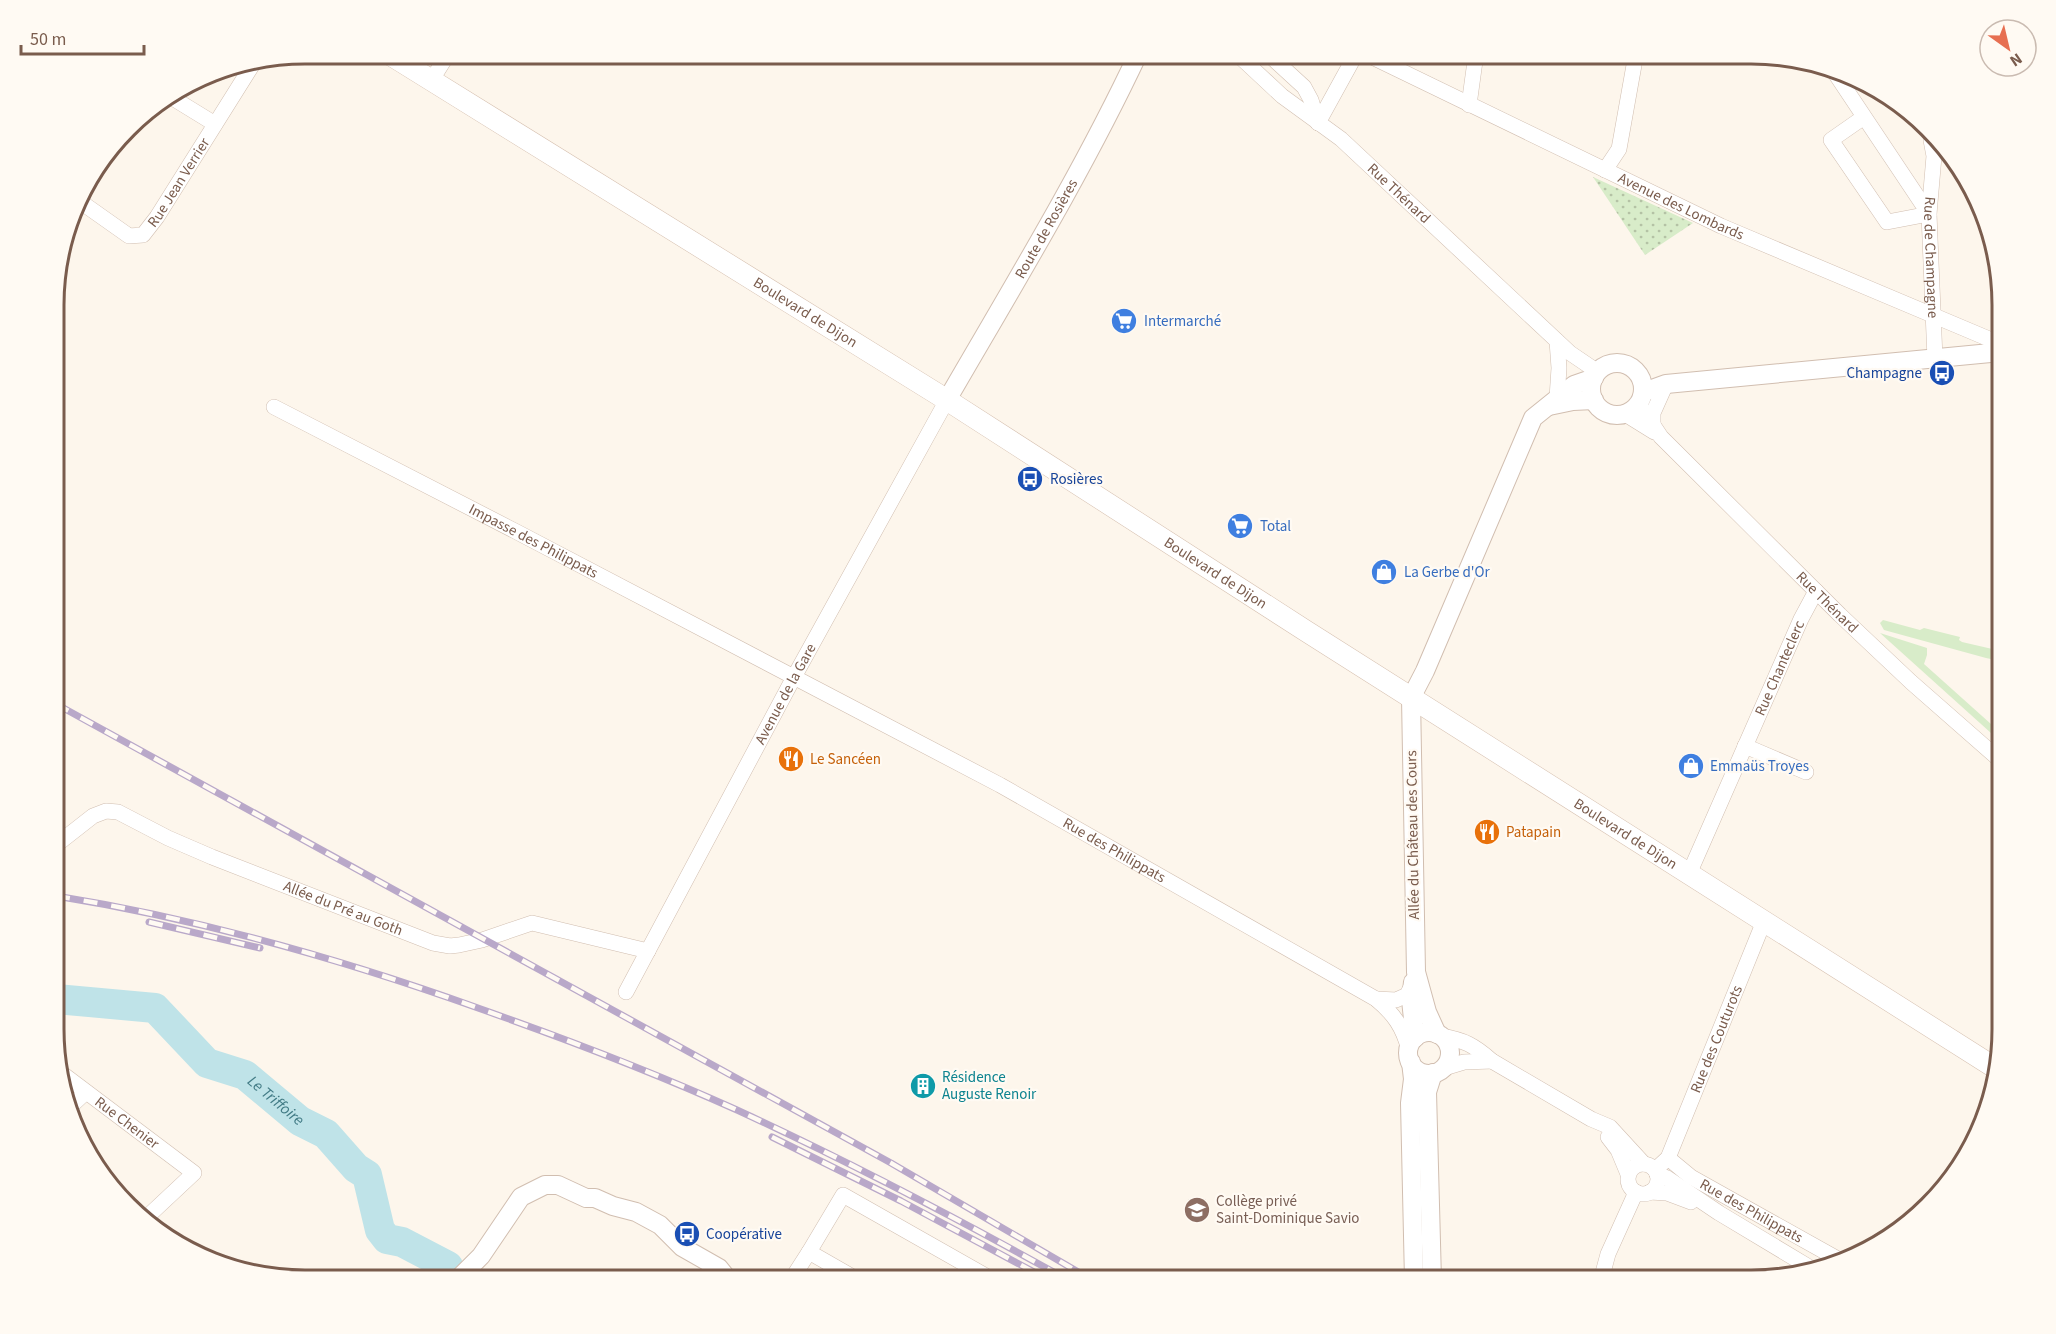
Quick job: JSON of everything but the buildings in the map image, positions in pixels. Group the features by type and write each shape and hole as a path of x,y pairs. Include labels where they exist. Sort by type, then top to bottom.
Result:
{"main road":[{"name":"Boulevard de Dijon","path":"404,64 947,400 1411,698 1989,1064"}],"street":[{"path":"431,81 442,64"},
{"name":"Route de Rosières","path":"947,400 1046,232 1133,64"},
{"name":"Rue Thénard","path":"1248,64 1282,96 1341,139 1596,375"},
{"path":"1279,64 1304,87 1311,100 1318,123"},
{"path":"1318,123 1350,64"},
{"name":"Avenue des Lombards","path":"1385,64 1721,226 1992,340"},
{"path":"1469,105 1475,64"},
{"path":"1605,170 1619,149 1634,64"},
{"name":"Rue Jean Verrier","path":"86,206 129,236 143,235 248,72"},
{"path":"1841,82 1929,214 1887,222 1837,149 1831,140 1864,117"},
{"path":"178,101 215,124"},
{"name":"Rue de Champagne","path":"1935,359 1929,214 1937,153"},
{"path":"1551,402 1559,368 1557,341"},
{"path":"1411,698 1425,671 1533,418 1574,385 1596,375 1607,365 1618,363 1629,366 1638,373 1666,384 1992,353"},
{"path":"1636,403 1643,382 1638,373"},
{"path":"1596,375 1592,389 1594,400 1601,410 1613,414 1666,384"},
{"path":"1658,431 1653,413 1666,384"},
{"name":"Avenue de la Gare","path":"626,992 794,676 947,400"},
{"path":"1551,402 1594,400"},
{"name":"Rue Thénard","path":"1636,403 1658,431 1816,591 1911,682 1992,752"},
{"name":"Impasse des Philippats","path":"274,407 794,676"},
{"name":"Rue Chanteclerc","path":"1689,874 1801,619 1816,591"},
{"name":"Rue des Philippats","path":"794,676 1000,785 1376,999 1392,1012 1401,1025 1412,1050"},
{"name":"Allée du Château des Cours","path":"1411,698 1414,978 1413,1079 1410,1103 1414,1270"},
{"path":"1745,746 1806,772"},
{"name":"Allée du Pré au Goth","path":"64,838 93,816 106,811 118,812 168,838 212,857 433,943 459,945 482,940 532,923 648,951"},
{"name":"Rue des Couturots","path":"1668,1158 1764,921"},
{"path":"1376,999 1396,1000 1407,995 1414,978"},
{"name":"Allée du Château des Cours","path":"1414,978 1439,1035"},
{"path":"1492,1061 1464,1062 1439,1070 1420,1071 1412,1050 1425,1033 1464,1041 1479,1049 1492,1061 1591,1119 1610,1127 1652,1169 1803,1264"},
{"path":"1432,1270 1427,1092 1439,1070 1448,1063 1450,1051 1449,1045 1439,1035"},
{"name":"Rue Chenier","path":"70,1080 194,1173 151,1213"},
{"path":"76,1102 86,1092"},
{"path":"1591,1119 1618,1150 1628,1174 1629,1185 1643,1192 1675,1195 1719,1213"},
{"path":"1652,1169 1668,1158"},
{"name":"Rue des Philippats","path":"1668,1158 1691,1176 1832,1256"},
{"path":"1604,1270 1608,1254 1643,1192 1655,1188 1658,1181 1652,1169 1638,1165 1628,1174"},
{"path":"467,1270 481,1256 521,1197 545,1185 558,1185 586,1198 590,1205 616,1218 637,1223 652,1233 666,1247 705,1270"},
{"path":"797,1270 843,1195 975,1270"},
{"path":"809,1252 840,1270"}],"green space":[{"path":"1593,177 1693,223 1645,255"},
{"path":"1883,620 1960,637 1959,640 1962,642 1992,649 1992,659 1884,630 1880,623"},
{"path":"1880,633 1927,648 1924,664 1992,725 1992,734"}],"waterway":[{"name":"Le Triffoire","path":"64,1000 155,1008 207,1063 245,1075 300,1121 326,1134 356,1168 367,1175 380,1230 387,1239 402,1242 448,1266"}],"railway":[{"path":"64,708 891,1163 1075,1270"},
{"path":"64,897 163,916 270,942 375,973 576,1044 673,1082 821,1150 1050,1270"},
{"path":"149,922 260,948"},
{"path":"772,1137 901,1201 1030,1270"}],"place":[{"name":"Intermarché","path":"1124,321"},
{"name":"Champagne","path":"1942,373"},
{"name":"Rosières","path":"1030,479"},
{"name":"Total","path":"1240,526"},
{"name":"La Gerbe d'Or","path":"1384,572"},
{"name":"Le Sancéen","path":"791,759"},
{"name":"Emmaüs Troyes","path":"1691,766"},
{"name":"Patapain","path":"1487,832"},
{"name":"Résidence Auguste Renoir","path":"923,1086"},
{"name":"Collège privé Saint-Dominique Savio","path":"1197,1210"},
{"name":"Coopérative","path":"687,1234"}]}
